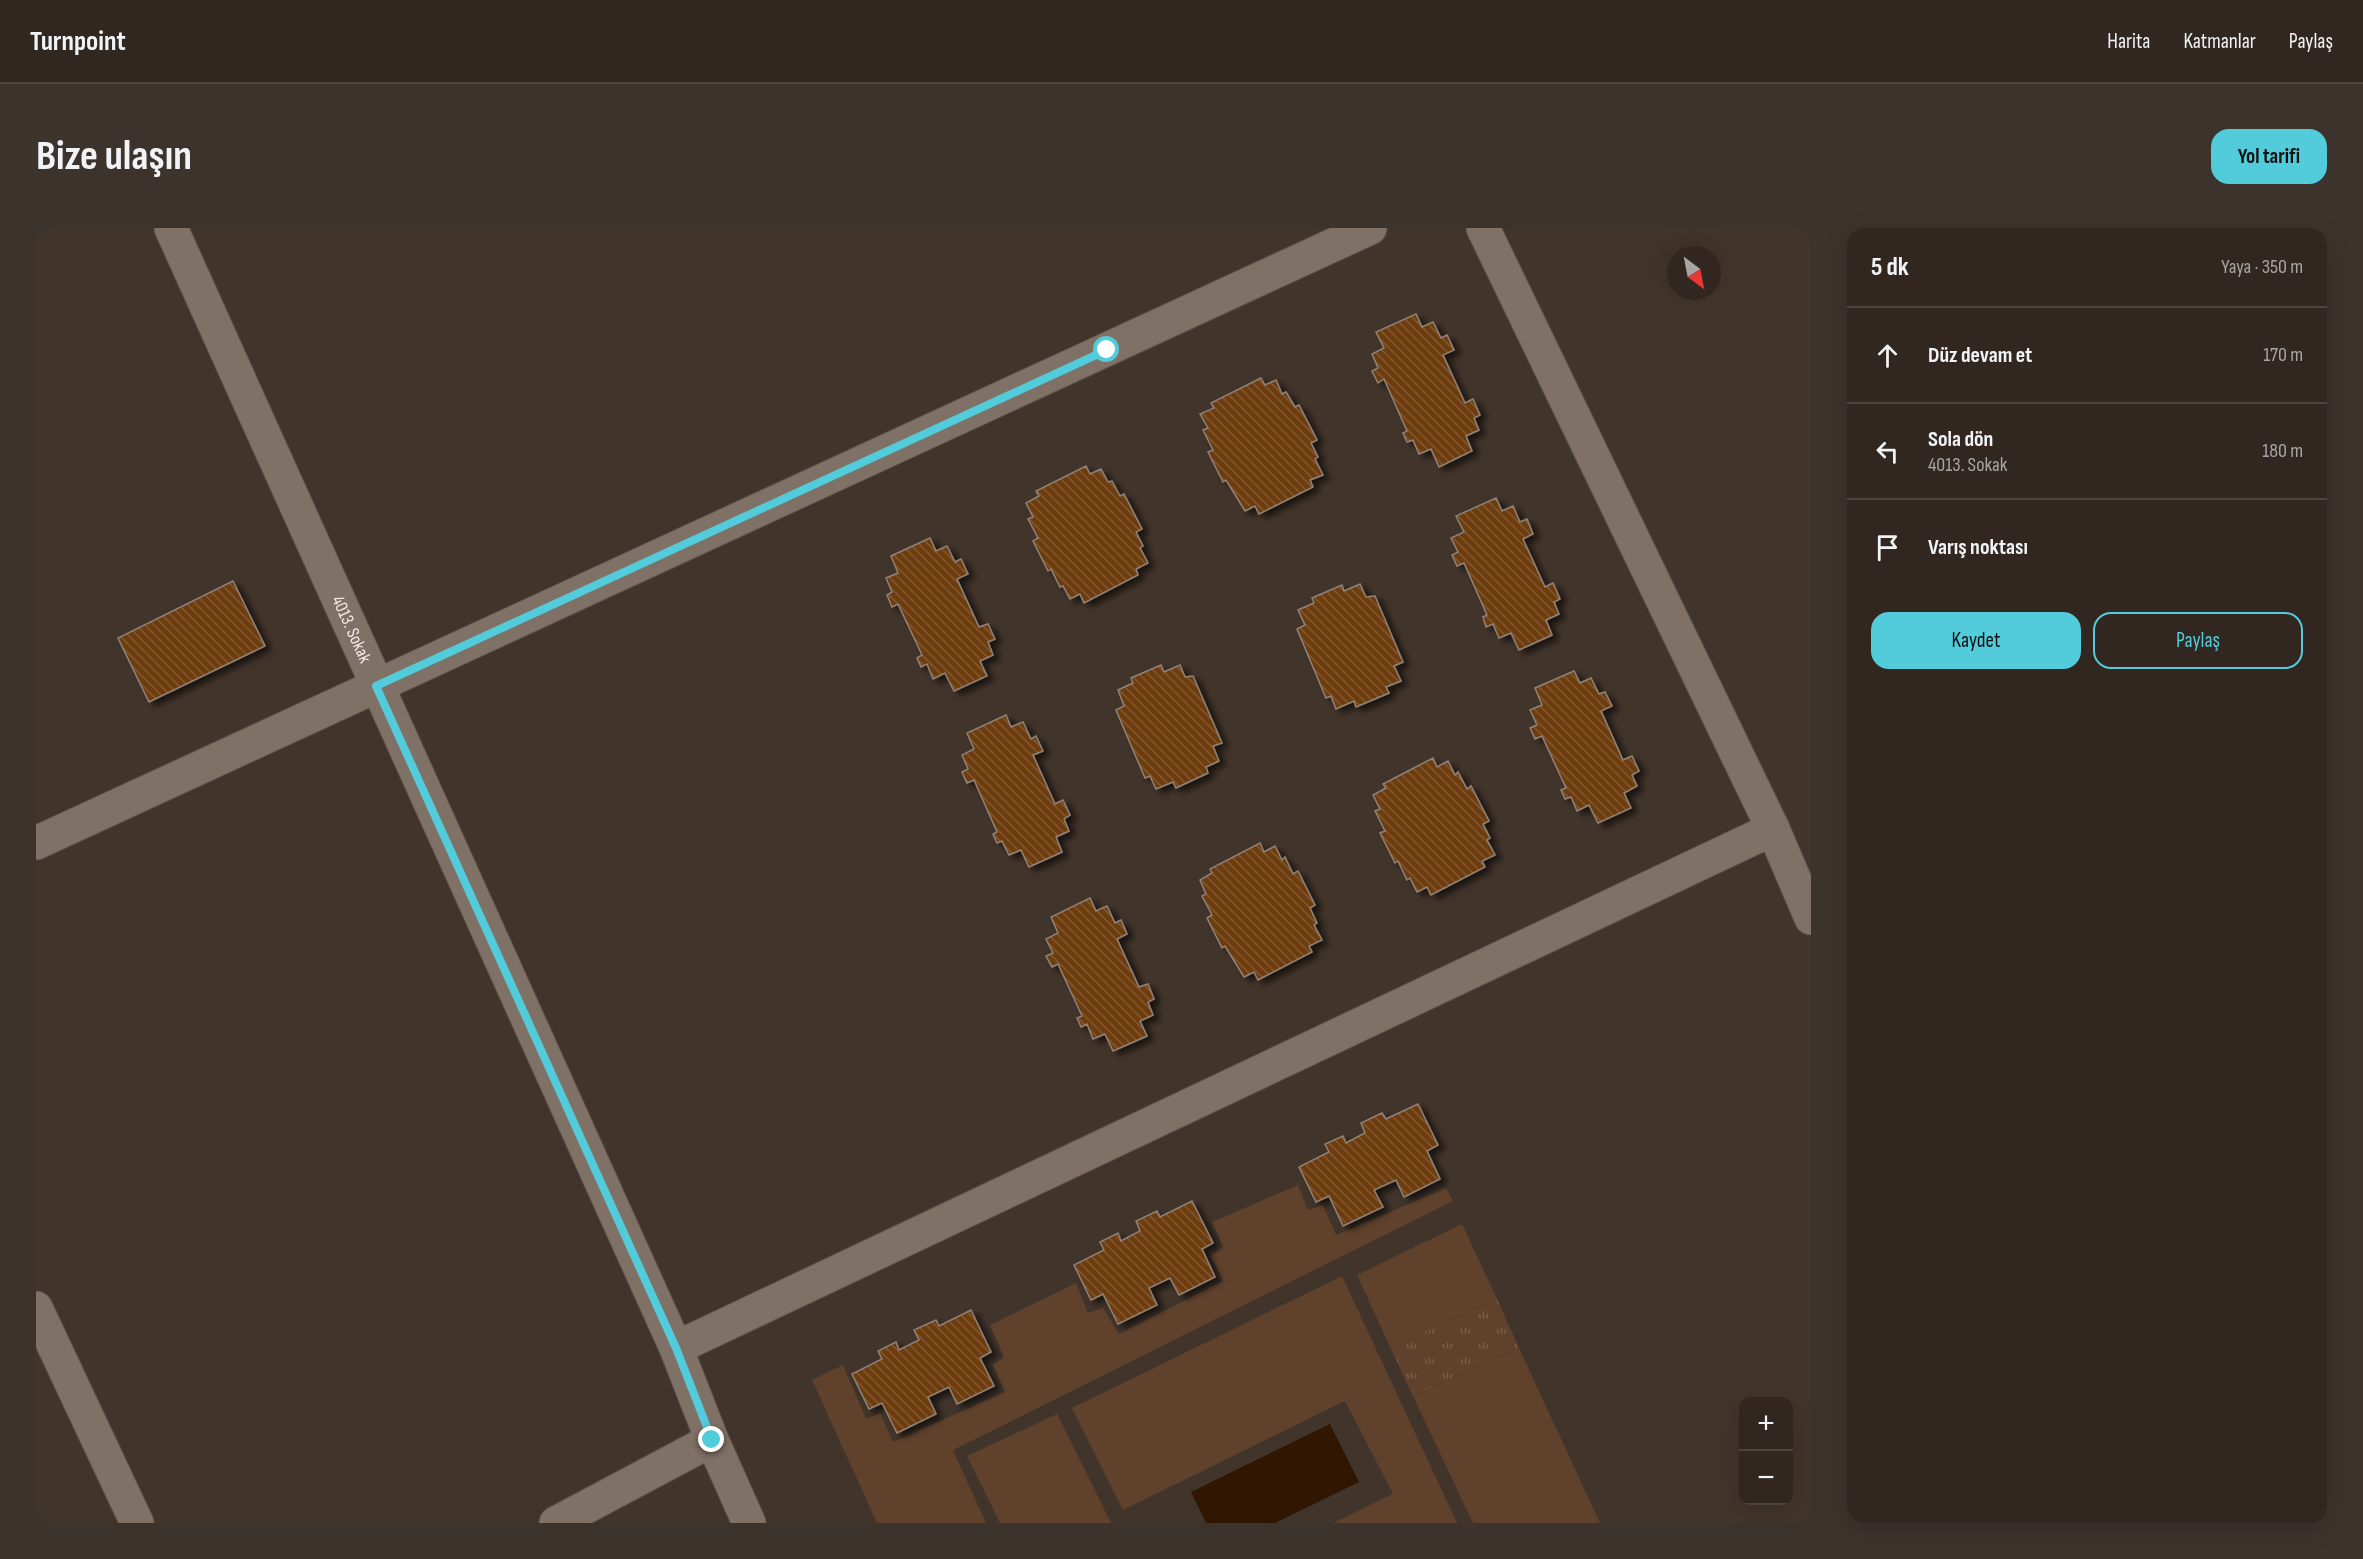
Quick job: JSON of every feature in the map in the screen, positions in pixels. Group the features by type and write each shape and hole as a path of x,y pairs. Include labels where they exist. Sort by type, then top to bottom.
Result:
{"street":[{"name":"4013. Sokak","path":"171,228 676,1348 712,1440 749,1523"},
{"path":"36,843 1370,228"},
{"path":"1483,228 1773,829 1811,918"},
{"path":"676,1348 1773,829"},
{"path":"36,1308 137,1523"},
{"path":"556,1523 712,1440"}],"green space":[{"path":"1298,1185 1308,1210 1323,1205 1336,1235 1446,1188 1453,1201 953,1450 986,1523 877,1523 812,1380 843,1365 866,1419 880,1413 893,1442 1005,1392 993,1365 1004,1357 990,1325 1076,1283 1088,1313 1103,1308 1119,1334 1223,1281 1211,1256 1223,1247 1212,1222"},
{"path":"1462,1224 1497,1299 1390,1347 1357,1275"},
{"path":"1342,1276 1457,1523 1333,1523 1393,1494 1345,1401 1123,1510 1072,1408"},
{"path":"1497,1299 1519,1348 1413,1396 1390,1347"},
{"path":"1519,1348 1600,1523 1473,1523 1413,1396"},
{"path":"1057,1414 1111,1523 1000,1523 967,1456"}],"shaded area":[{"path":"1330,1424 1359,1482 1275,1523 1206,1523 1191,1492"}],"building":[{"path":"1416,314 1422,327 1433,322 1441,338 1447,335 1454,350 1443,355 1465,403 1473,399 1480,415 1474,418 1479,430 1466,436 1472,451 1439,467 1431,449 1419,454 1413,440 1407,442 1403,433 1407,431 1384,379 1378,383 1372,371 1378,368 1372,354 1384,348 1376,332"},
{"path":"1261,378 1265,385 1276,380 1282,394 1286,392 1295,407 1299,405 1317,440 1311,443 1318,457 1315,459 1323,475 1310,480 1313,487 1259,514 1255,506 1245,511 1226,480 1223,482 1208,452 1213,450 1203,430 1208,428 1200,414 1214,408 1211,403"},
{"path":"1086,466 1090,474 1101,469 1108,482 1112,481 1120,496 1124,494 1142,529 1136,532 1143,546 1140,548 1148,563 1136,569 1138,575 1084,603 1080,594 1070,599 1063,586 1060,587 1051,569 1048,571 1033,541 1038,538 1028,519 1033,517 1026,503 1039,496 1036,491"},
{"path":"1496,498 1502,511 1513,506 1520,522 1527,519 1533,534 1523,539 1545,587 1553,583 1560,599 1554,602 1559,614 1546,620 1552,635 1519,650 1511,633 1499,638 1493,624 1486,627 1483,617 1487,615 1464,563 1457,566 1452,555 1458,552 1451,538 1464,532 1456,516"},
{"path":"930,538 936,551 947,546 955,562 961,559 968,574 957,579 979,627 988,624 995,639 988,642 993,655 980,661 987,676 954,691 945,673 933,679 927,664 921,667 917,658 922,655 898,604 892,607 887,595 892,592 886,578 898,573 891,556"},
{"path":"233,581 265,646 149,702 118,638"},
{"path":"1360,584 1366,597 1375,596 1403,662 1394,666 1401,681 1386,687 1389,693 1356,707 1354,701 1336,709 1331,696 1326,698 1297,629 1305,625 1298,610 1314,603 1312,598 1342,585 1344,591"},
{"path":"1161,665 1164,672 1180,665 1185,677 1193,676 1222,743 1213,746 1219,761 1206,767 1208,773 1176,788 1173,782 1156,789 1150,776 1145,778 1116,710 1124,706 1118,690 1133,683 1131,678"},
{"path":"1574,671 1580,683 1591,678 1599,694 1605,692 1612,706 1601,711 1623,760 1632,756 1639,771 1632,775 1637,786 1624,793 1631,808 1598,823 1589,805 1577,811 1571,797 1565,799 1561,790 1566,788 1542,736 1535,739 1530,728 1537,725 1530,710 1542,705 1535,688"},
{"path":"1006,715 1011,727 1023,722 1031,739 1036,736 1043,751 1033,755 1055,804 1063,800 1070,815 1064,819 1069,831 1056,837 1062,852 1029,867 1021,850 1009,855 1002,841 997,843 993,834 997,832 974,780 967,783 962,772 968,769 962,755 974,749 967,733"},
{"path":"1433,758 1437,767 1448,761 1455,775 1458,772 1467,789 1471,786 1489,821 1483,824 1490,838 1487,840 1495,855 1482,861 1485,867 1431,895 1427,887 1417,892 1410,878 1407,880 1398,861 1395,863 1380,833 1385,831 1375,811 1380,809 1373,795 1386,788 1383,784"},
{"path":"1260,843 1264,852 1275,846 1282,860 1285,857 1293,874 1298,871 1315,905 1310,908 1317,923 1314,925 1322,940 1309,946 1312,952 1258,980 1254,972 1244,977 1225,946 1222,948 1207,918 1212,915 1202,896 1206,894 1200,880 1212,873 1210,869"},
{"path":"1090,898 1096,911 1107,906 1115,923 1121,920 1127,934 1117,939 1139,987 1148,984 1154,999 1148,1002 1153,1015 1140,1021 1147,1036 1113,1051 1105,1034 1093,1039 1087,1024 1081,1027 1077,1018 1082,1016 1058,964 1052,967 1046,956 1053,953 1046,939 1058,933 1051,917"},
{"path":"1418,1104 1438,1145 1427,1151 1440,1179 1404,1197 1396,1180 1374,1190 1383,1207 1343,1226 1329,1196 1316,1202 1299,1167 1329,1152 1325,1144 1343,1136 1346,1143 1365,1133 1361,1123 1382,1113 1386,1119"},
{"path":"1192,1201 1213,1243 1202,1249 1215,1277 1179,1295 1170,1278 1149,1288 1157,1305 1118,1324 1103,1294 1091,1300 1074,1265 1104,1250 1100,1242 1118,1233 1121,1241 1140,1231 1136,1221 1157,1211 1160,1217"},
{"path":"971,1310 991,1352 980,1358 994,1386 957,1404 949,1387 928,1397 936,1414 897,1433 882,1403 869,1409 852,1374 882,1359 878,1351 896,1342 899,1350 919,1340 914,1330 936,1320 939,1326"}],"route":[{"path":"712,1440 676,1348 376,686 1107,350"}]}
